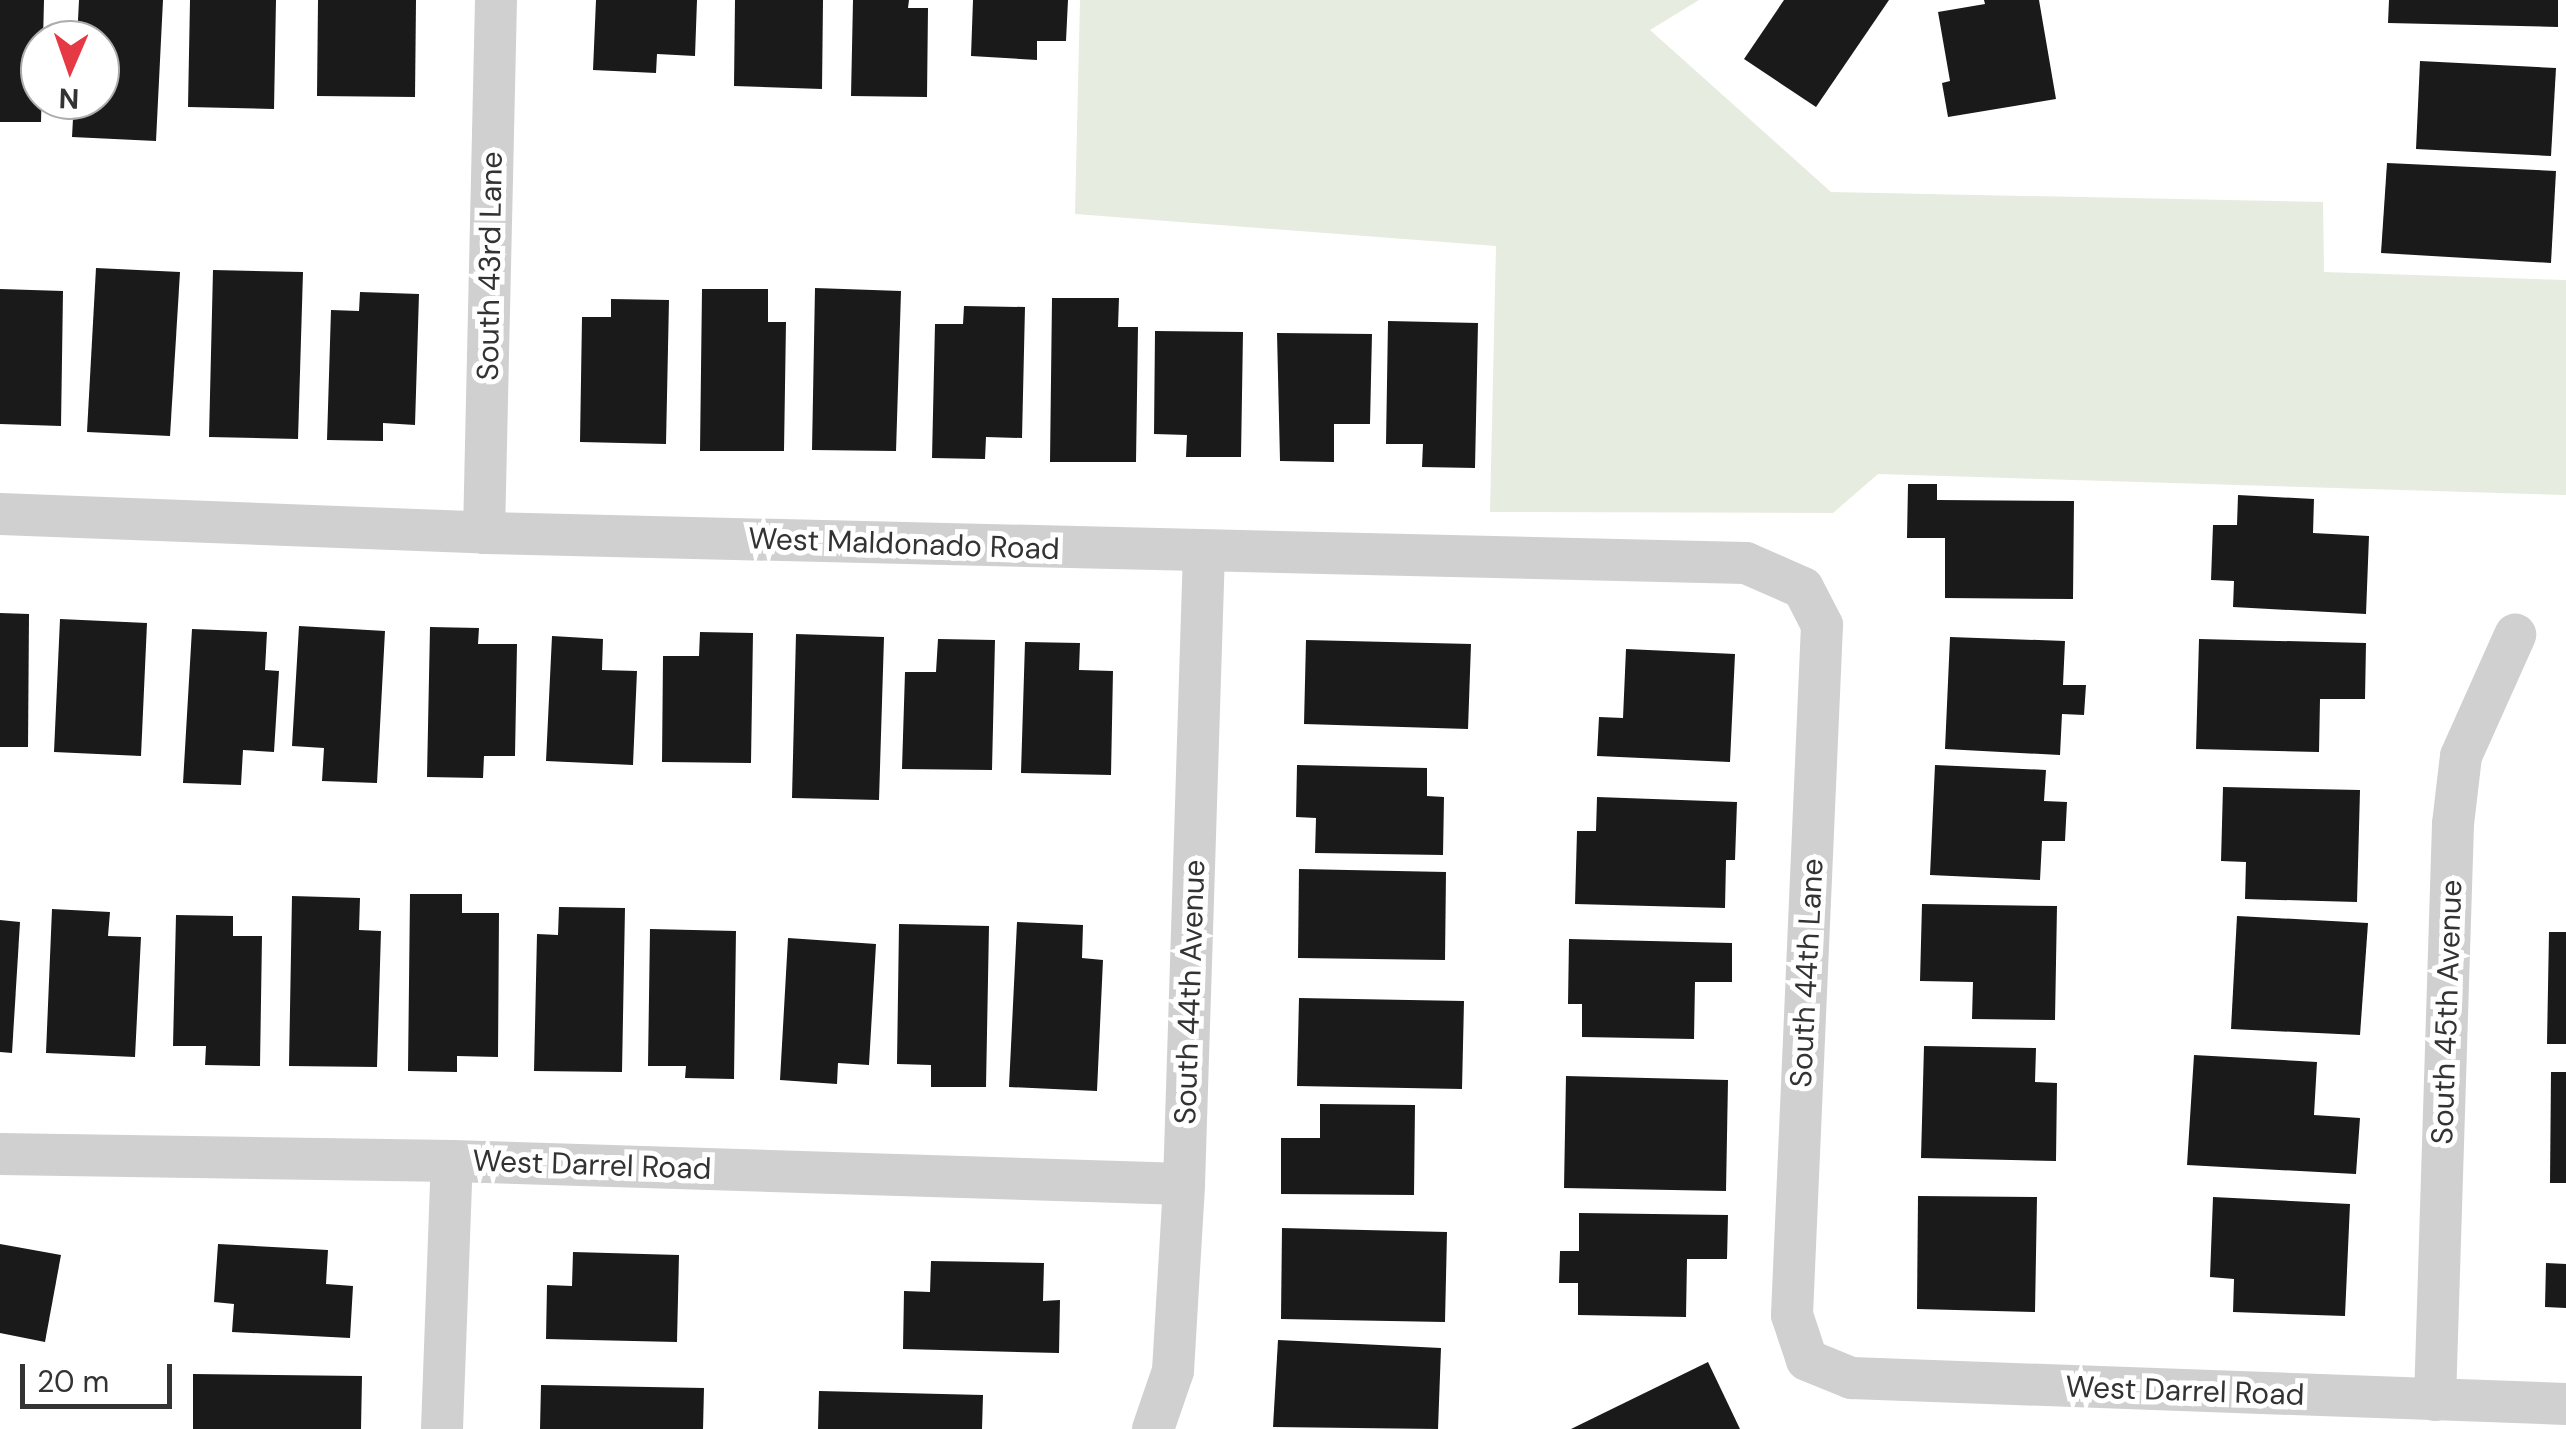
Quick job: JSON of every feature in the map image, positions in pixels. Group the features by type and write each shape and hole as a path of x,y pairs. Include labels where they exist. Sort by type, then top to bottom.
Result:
{"street":[{"name":"South 43rd Lane","path":"484,533 496,0"},
{"name":"West Maldonado Road","path":"0,514 484,533 1746,563 1803,588"},
{"name":"South 44th Avenue","path":"1152,1429 1173,1371 1184,1184 1204,552"},
{"name":"South 44th Lane","path":"1803,588 1822,625 1792,1315 1808,1360"},
{"name":"South 45th Avenue","path":"2435,1400 2455,807 2460,756 2515,635"},
{"name":"West Darrel Road","path":"0,1154 452,1160 1184,1184"},
{"path":"442,1429 452,1160"},
{"name":"West Darrel Road","path":"1808,1360 1851,1378 2566,1404"}],"shaded area":[{"path":"1080,0 1699,0 1650,30 1831,192 2323,202 2324,272 2566,280 2566,495 1878,474 1833,513 1490,512 1496,246 1075,214"}],"building":[{"path":"0,0 44,0 44,20 20,20 20,120 41,122 0,122"},
{"path":"79,0 163,0 156,141 72,137 73,120 120,120 120,20 78,20"},
{"path":"190,0 276,0 274,109 188,107"},
{"path":"318,0 416,0 415,97 317,96"},
{"path":"596,0 697,0 695,56 657,54 656,73 593,70"},
{"path":"735,0 823,0 822,89 734,86"},
{"path":"853,0 909,0 908,8 928,8 927,97 851,96"},
{"path":"973,0 1068,0 1066,41 1037,41 1037,60 971,56"},
{"path":"1784,0 1889,0 1816,107 1744,59"},
{"path":"1984,0 2039,0 2056,99 1948,117 1942,83 1950,81 1938,12 1985,4"},
{"path":"2389,0 2558,0 2558,27 2388,23"},
{"path":"2420,61 2556,68 2551,156 2416,149"},
{"path":"2387,163 2556,171 2551,263 2381,253"},
{"path":"96,268 180,272 170,436 87,432"},
{"path":"213,270 303,272 298,439 209,437"},
{"path":"815,288 901,291 896,451 812,450"},
{"path":"0,289 63,291 61,426 0,424"},
{"path":"702,289 768,289 768,322 786,322 784,451 700,451"},
{"path":"360,292 419,294 415,425 383,423 383,441 327,440 331,310 359,311"},
{"path":"1052,298 1119,298 1118,327 1138,327 1136,462 1050,462"},
{"path":"611,299 669,300 666,444 580,442 582,317 611,317"},
{"path":"964,306 1025,307 1022,438 986,437 985,459 932,458 935,324 963,324"},
{"path":"1388,321 1478,323 1475,468 1422,467 1423,444 1386,444"},
{"path":"1155,331 1243,332 1241,457 1186,457 1187,435 1154,434"},
{"path":"1277,333 1372,334 1370,424 1334,424 1334,462 1280,461"},
{"path":"1908,484 1937,484 1937,500 2074,501 2073,599 1945,598 1945,538 1907,538"},
{"path":"2238,495 2314,499 2313,533 2369,536 2366,614 2233,607 2234,581 2211,580 2213,525 2237,525"},
{"path":"0,613 29,614 28,747 0,747"},
{"path":"60,619 147,623 141,756 54,752"},
{"path":"299,626 385,631 377,783 322,781 324,748 292,746"},
{"path":"430,627 479,628 478,644 517,644 515,756 484,756 483,778 427,777"},
{"path":"192,629 267,632 265,670 279,671 274,752 243,750 241,785 183,783"},
{"path":"700,632 753,633 751,763 662,762 663,656 699,656"},
{"path":"796,634 884,637 879,800 792,798"},
{"path":"552,636 603,639 602,670 637,671 633,765 546,761"},
{"path":"1950,637 2065,641 2063,685 2086,685 2084,715 2062,714 2060,755 1945,749"},
{"path":"938,639 995,640 992,770 902,769 905,672 936,672"},
{"path":"2199,639 2366,643 2365,699 2320,699 2319,752 2196,749"},
{"path":"1306,640 1471,644 1468,729 1304,724"},
{"path":"1025,642 1080,643 1079,670 1113,671 1111,775 1021,773"},
{"path":"1626,649 1735,654 1730,762 1597,756 1599,717 1623,718"},
{"path":"1297,765 1427,768 1427,796 1444,797 1443,855 1315,853 1316,818 1296,817"},
{"path":"1935,765 2046,770 2044,801 2067,802 2065,841 2042,841 2040,880 1930,875"},
{"path":"2223,787 2360,790 2357,902 2245,899 2246,862 2221,861"},
{"path":"1597,797 1737,802 1735,860 1726,860 1725,908 1575,904 1577,831 1596,831"},
{"path":"1299,869 1446,872 1445,960 1298,958"},
{"path":"410,894 462,894 462,913 499,913 498,1057 457,1056 457,1072 408,1071"},
{"path":"292,896 360,898 359,930 381,931 377,1067 289,1066"},
{"path":"1922,904 2057,906 2055,1020 1972,1019 1973,982 1920,981"},
{"path":"559,907 625,908 622,1072 534,1071 537,934 558,935"},
{"path":"52,909 110,912 108,936 141,937 135,1057 46,1053"},
{"path":"176,915 233,916 233,936 262,936 260,1066 205,1065 206,1046 173,1046"},
{"path":"2237,916 2368,923 2360,1035 2231,1029"},
{"path":"0,920 20,922 12,1053 0,1052"},
{"path":"1017,922 1083,925 1082,958 1103,960 1097,1091 1009,1087"},
{"path":"899,924 989,926 986,1087 931,1087 931,1065 897,1064"},
{"path":"650,929 736,931 734,1079 685,1078 686,1066 648,1066"},
{"path":"2549,932 2566,932 2566,1044 2547,1044"},
{"path":"788,938 876,944 869,1065 838,1063 837,1084 780,1080"},
{"path":"1569,939 1732,943 1732,982 1695,982 1694,1039 1582,1037 1582,1004 1568,1004"},
{"path":"1299,998 1464,1001 1462,1089 1297,1086"},
{"path":"1924,1046 2036,1048 2035,1082 2057,1083 2056,1161 1921,1158"},
{"path":"2194,1055 2317,1062 2314,1115 2360,1118 2356,1174 2187,1165"},
{"path":"2551,1072 2566,1072 2566,1183 2550,1183"},
{"path":"1566,1076 1728,1080 1726,1191 1564,1188"},
{"path":"1320,1104 1415,1105 1414,1195 1281,1194 1281,1138 1320,1138"},
{"path":"1918,1196 2037,1197 2035,1312 1917,1309"},
{"path":"2213,1197 2350,1204 2345,1316 2233,1312 2234,1279 2210,1277"},
{"path":"1579,1213 1728,1215 1727,1259 1687,1259 1686,1317 1578,1315 1578,1283 1559,1283 1560,1251 1579,1251"},
{"path":"1282,1228 1447,1232 1445,1322 1281,1319"},
{"path":"0,1244 61,1255 45,1342 0,1333"},
{"path":"218,1244 328,1250 326,1284 353,1286 350,1338 232,1332 234,1304 214,1302"},
{"path":"573,1252 679,1255 677,1342 546,1339 547,1285 572,1286"},
{"path":"931,1261 1044,1263 1043,1301 1060,1300 1059,1353 903,1349 904,1291 930,1292"},
{"path":"2546,1263 2566,1264 2566,1308 2545,1307"},
{"path":"1278,1340 1441,1348 1438,1429 1273,1427"},
{"path":"1708,1362 1740,1429 1571,1429"},
{"path":"193,1374 362,1376 361,1429 193,1429"},
{"path":"541,1385 704,1388 703,1429 540,1429"},
{"path":"819,1391 983,1395 982,1429 818,1429"}]}
